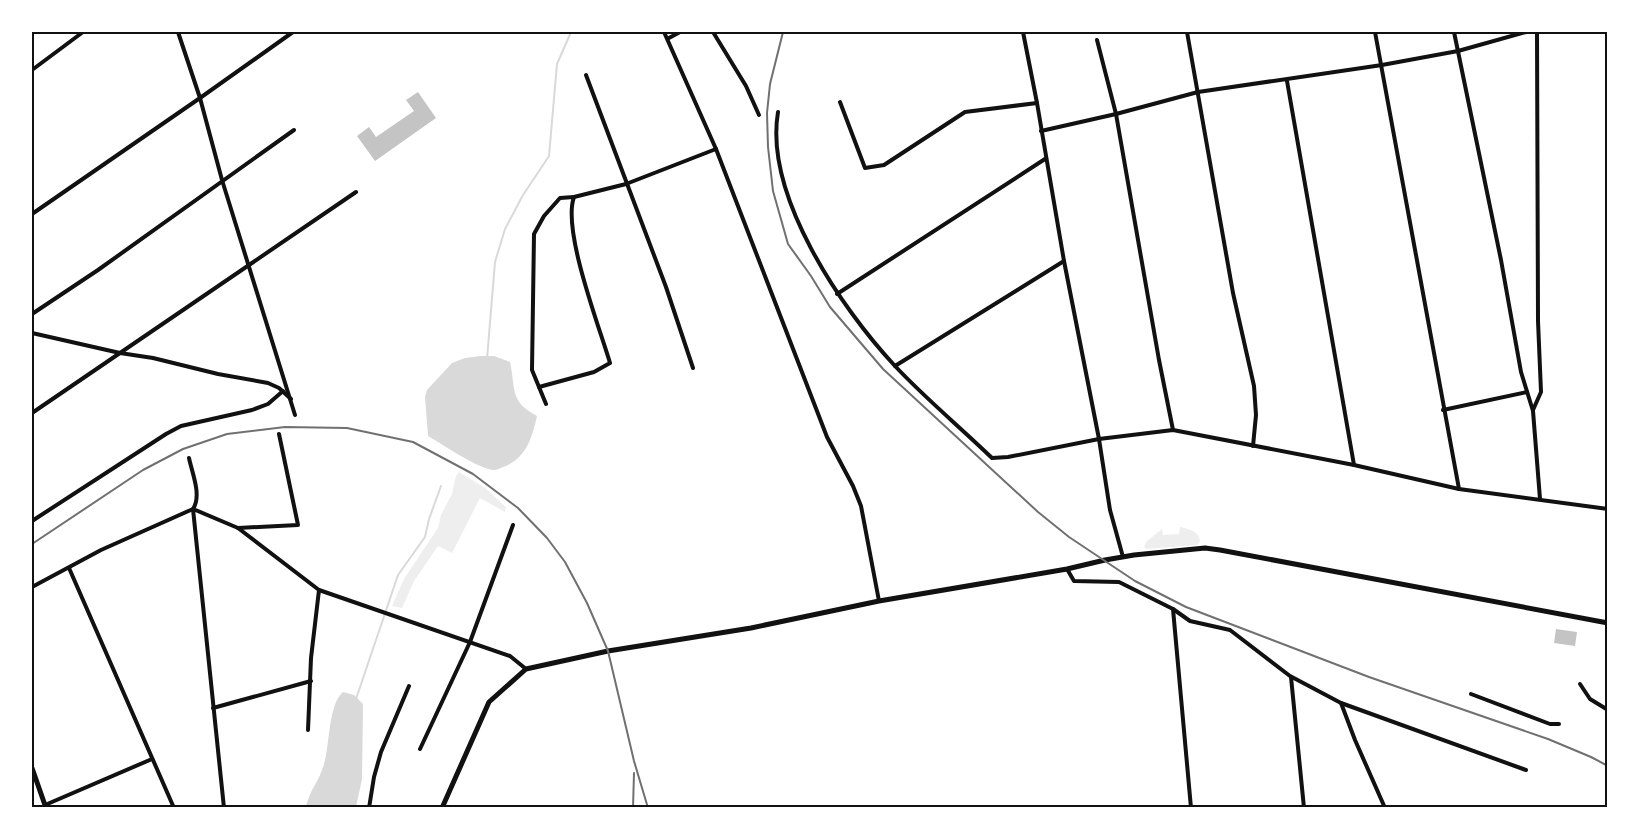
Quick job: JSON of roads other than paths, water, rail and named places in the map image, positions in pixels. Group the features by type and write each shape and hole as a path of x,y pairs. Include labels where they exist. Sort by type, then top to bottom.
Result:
{"main road":[{"path":"442,807 489,702 526,669 608,651 751,628 879,601 1123,558 1205,548 1220,549 1608,623"},
{"path":"32,768 46,806"}],"street":[{"path":"32,70 83,32"},
{"path":"178,32 295,415"},
{"path":"32,214 293,32"},
{"path":"664,32 669,38 716,149 827,437 861,506 879,601"},
{"path":"669,38 680,32"},
{"path":"713,32 746,86 759,115"},
{"path":"1023,32 1064,261 1100,440 1110,510 1123,558"},
{"path":"1187,32 1233,293 1254,386 1256,415 1253,446"},
{"path":"1375,32 1459,489"},
{"path":"1454,32 1501,260 1521,372 1533,411 1540,499"},
{"path":"1041,132 1198,92 1382,66 1458,51 1527,32"},
{"path":"1533,411 1541,392 1538,321 1537,32"},
{"path":"1097,40 1116,114 1173,430"},
{"path":"586,75 666,287 693,368"},
{"path":"1287,81 1354,465"},
{"path":"840,102 865,168 884,165 965,112 1037,103"},
{"path":"778,112 775,128 776,146 784,184 806,238 837,294 895,366 992,458 1173,430 1354,465 1459,489 1608,509"},
{"path":"32,314 98,270 294,130"},
{"path":"546,404 532,370 531,341 534,234 544,216 560,198 574,197 626,184 716,149"},
{"path":"837,294 1045,159"},
{"path":"32,413 356,192"},
{"path":"539,387 594,372 610,363 573,240 571,206 574,197"},
{"path":"895,366 1064,261"},
{"path":"32,333 218,374 268,382 291,399"},
{"path":"32,520 181,426 252,410 268,404 283,391"},
{"path":"1443,410 1527,392"},
{"path":"238,528 298,525 279,434"},
{"path":"32,587 101,550 193,509 197,493 189,458"},
{"path":"193,509 238,528 319,590 510,656 526,669"},
{"path":"193,509 224,807"},
{"path":"420,749 470,642 513,525"},
{"path":"69,568 174,807"},
{"path":"1067,569 1074,581 1119,582 1173,609 1190,621 1230,630 1290,676 1341,703 1526,770"},
{"path":"308,730 311,658 319,590"},
{"path":"1173,609 1191,807"},
{"path":"1290,676 1304,807"},
{"path":"213,708 311,681"},
{"path":"1580,684 1590,699 1608,710"},
{"path":"369,807 381,752 410,686"},
{"path":"1471,694 1550,724 1559,724"},
{"path":"1341,703 1385,807"},
{"path":"46,806 152,759"}],"waterway":[{"path":"487,359 495,262 505,229 523,195 549,156 557,64 571,32"},
{"path":"356,699 398,575 425,537 441,486"}],"railway":[{"path":"783,32 770,84 767,113 773,191 788,244 830,307 883,369 1038,512 1069,537 1135,581 1186,607 1369,677 1548,739 1608,766"},
{"path":"32,544 143,470 183,449 227,434 285,427 347,428 413,442 473,474 518,508 547,538 565,562 587,603 608,651 634,761 648,808"},
{"path":"633,808 634,773"}]}
